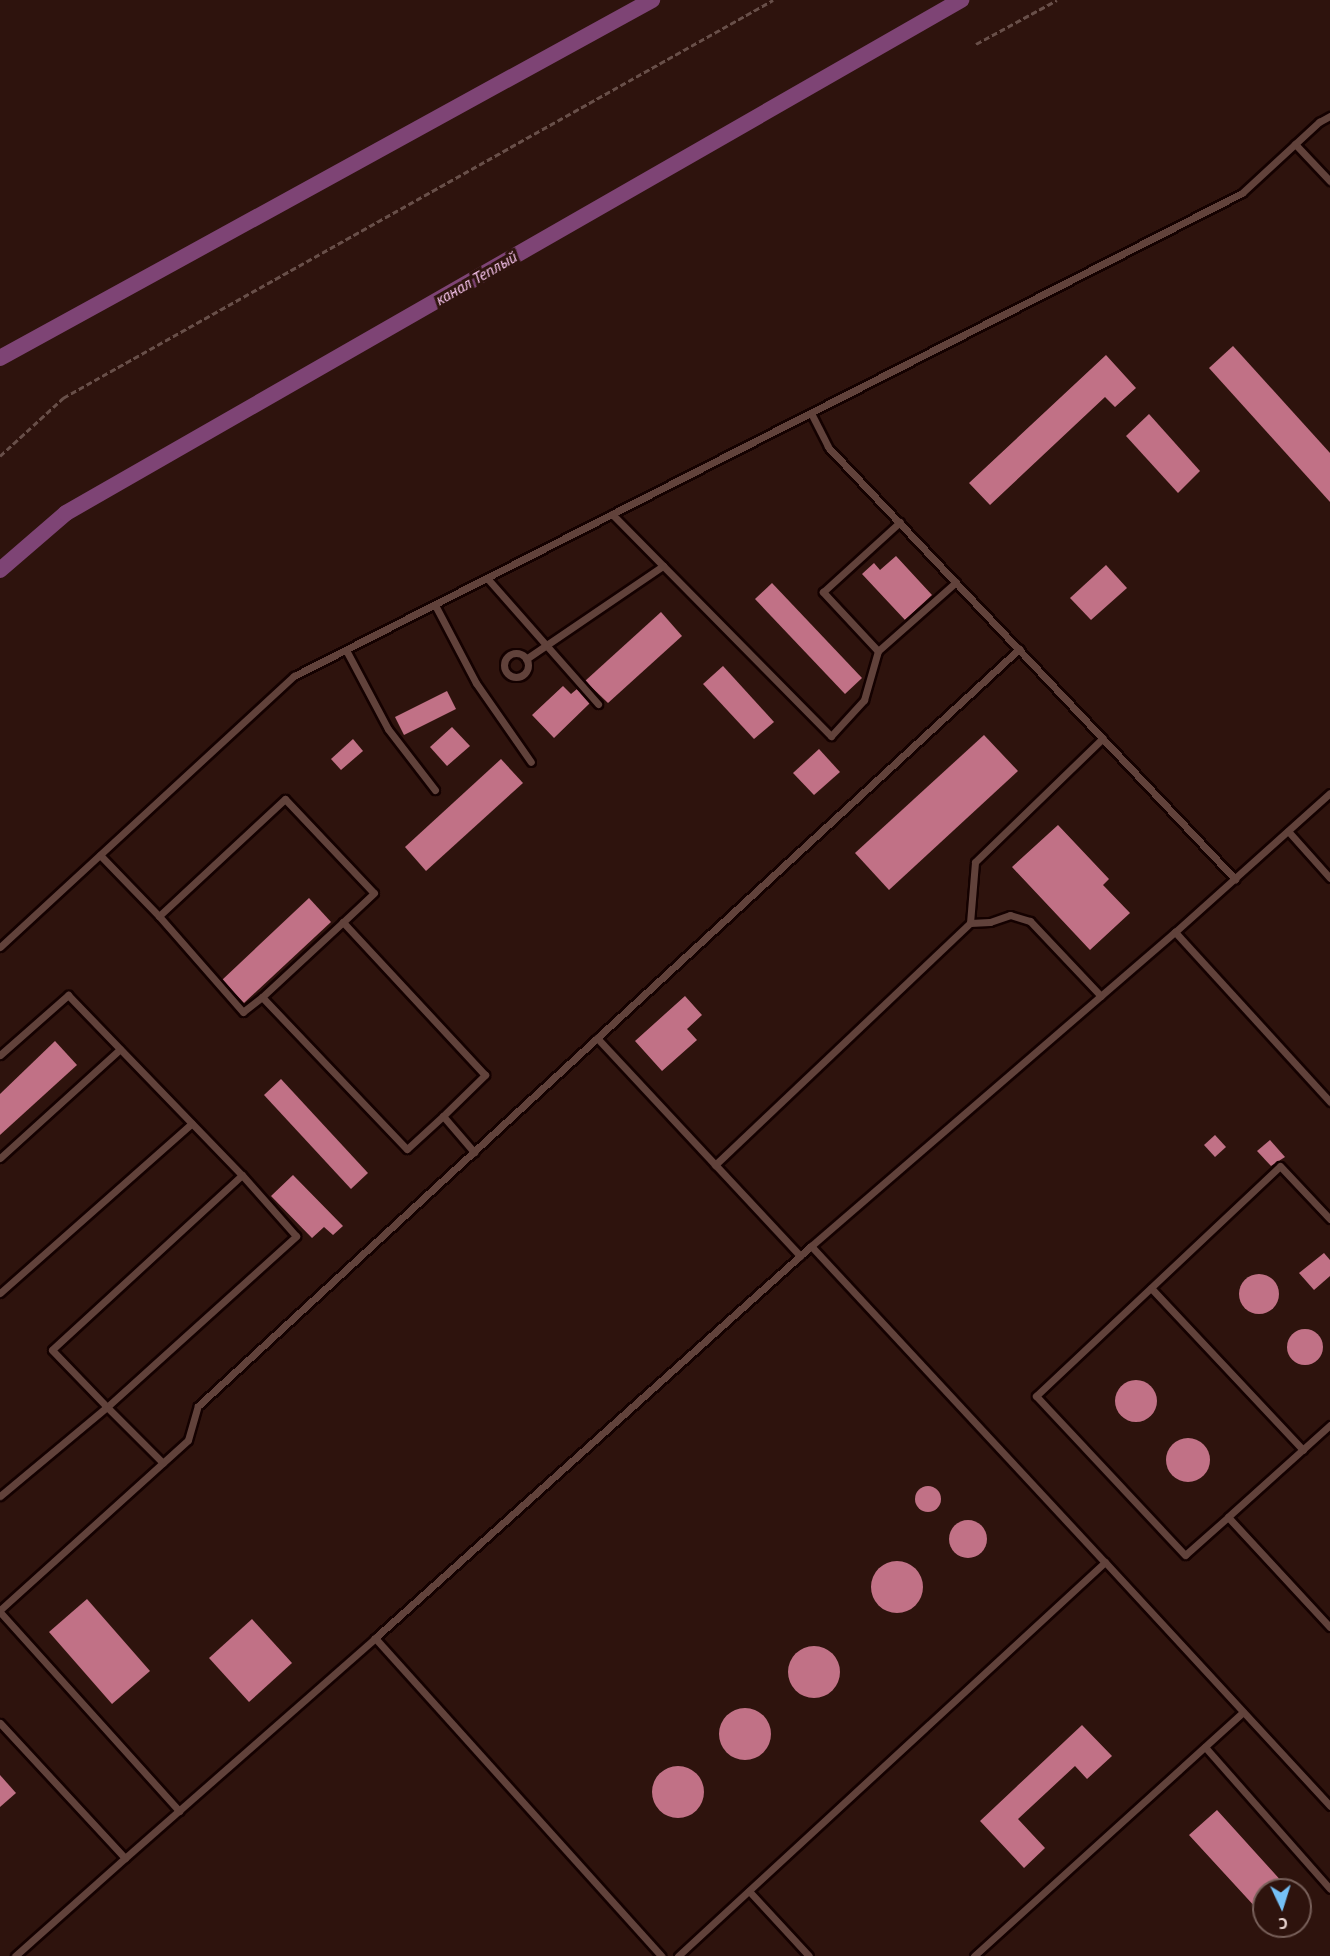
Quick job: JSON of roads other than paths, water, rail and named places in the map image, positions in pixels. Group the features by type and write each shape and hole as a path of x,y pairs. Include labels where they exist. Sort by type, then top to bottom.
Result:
{"lane":[{"path":"0,947 294,676 1242,193 1295,144 1330,116"},
{"path":"1295,144 1330,181"},
{"path":"811,413 828,447 1235,879"},
{"path":"612,514 831,736 864,700 878,651 956,582"},
{"path":"878,651 823,592 900,522"},
{"path":"526,659 663,566"},
{"path":"487,578 598,704"},
{"path":"435,605 476,683 531,762"},
{"path":"179,1811 0,1611 188,1440 198,1406 1019,649"},
{"path":"346,650 388,729 435,790"},
{"path":"970,923 975,862 1103,738"},
{"path":"15,1956 375,1638 810,1246 1175,932 1330,793"},
{"path":"100,855 159,916 243,1012 375,893 285,798 159,916"},
{"path":"1288,831 1330,878"},
{"path":"715,1165 970,923 990,922 1010,915 1030,921 1101,996"},
{"path":"262,997 406,1149 443,1116 485,1075 343,922"},
{"path":"1175,932 1330,1102"},
{"path":"0,1055 68,995 242,1175 296,1236 107,1407 0,1496"},
{"path":"597,1038 800,1256"},
{"path":"0,1158 120,1049"},
{"path":"443,1116 474,1152"},
{"path":"0,1293 192,1123"},
{"path":"1330,1219 1280,1166 1036,1396 1185,1555 1330,1425"},
{"path":"163,1463 52,1350 242,1175"},
{"path":"810,1246 1330,1806"},
{"path":"1151,1287 1303,1450"},
{"path":"1228,1517 1330,1627"},
{"path":"678,1956 1105,1562"},
{"path":"375,1638 661,1956"},
{"path":"974,1956 1243,1712"},
{"path":"0,1723 125,1858"},
{"path":"1205,1747 1330,1889"},
{"path":"749,1891 809,1956"}],"waterway":[{"name":"канал Теплый","path":"0,358 652,0"},
{"name":"канал Теплый","path":"0,570 66,513 961,0"}]}
